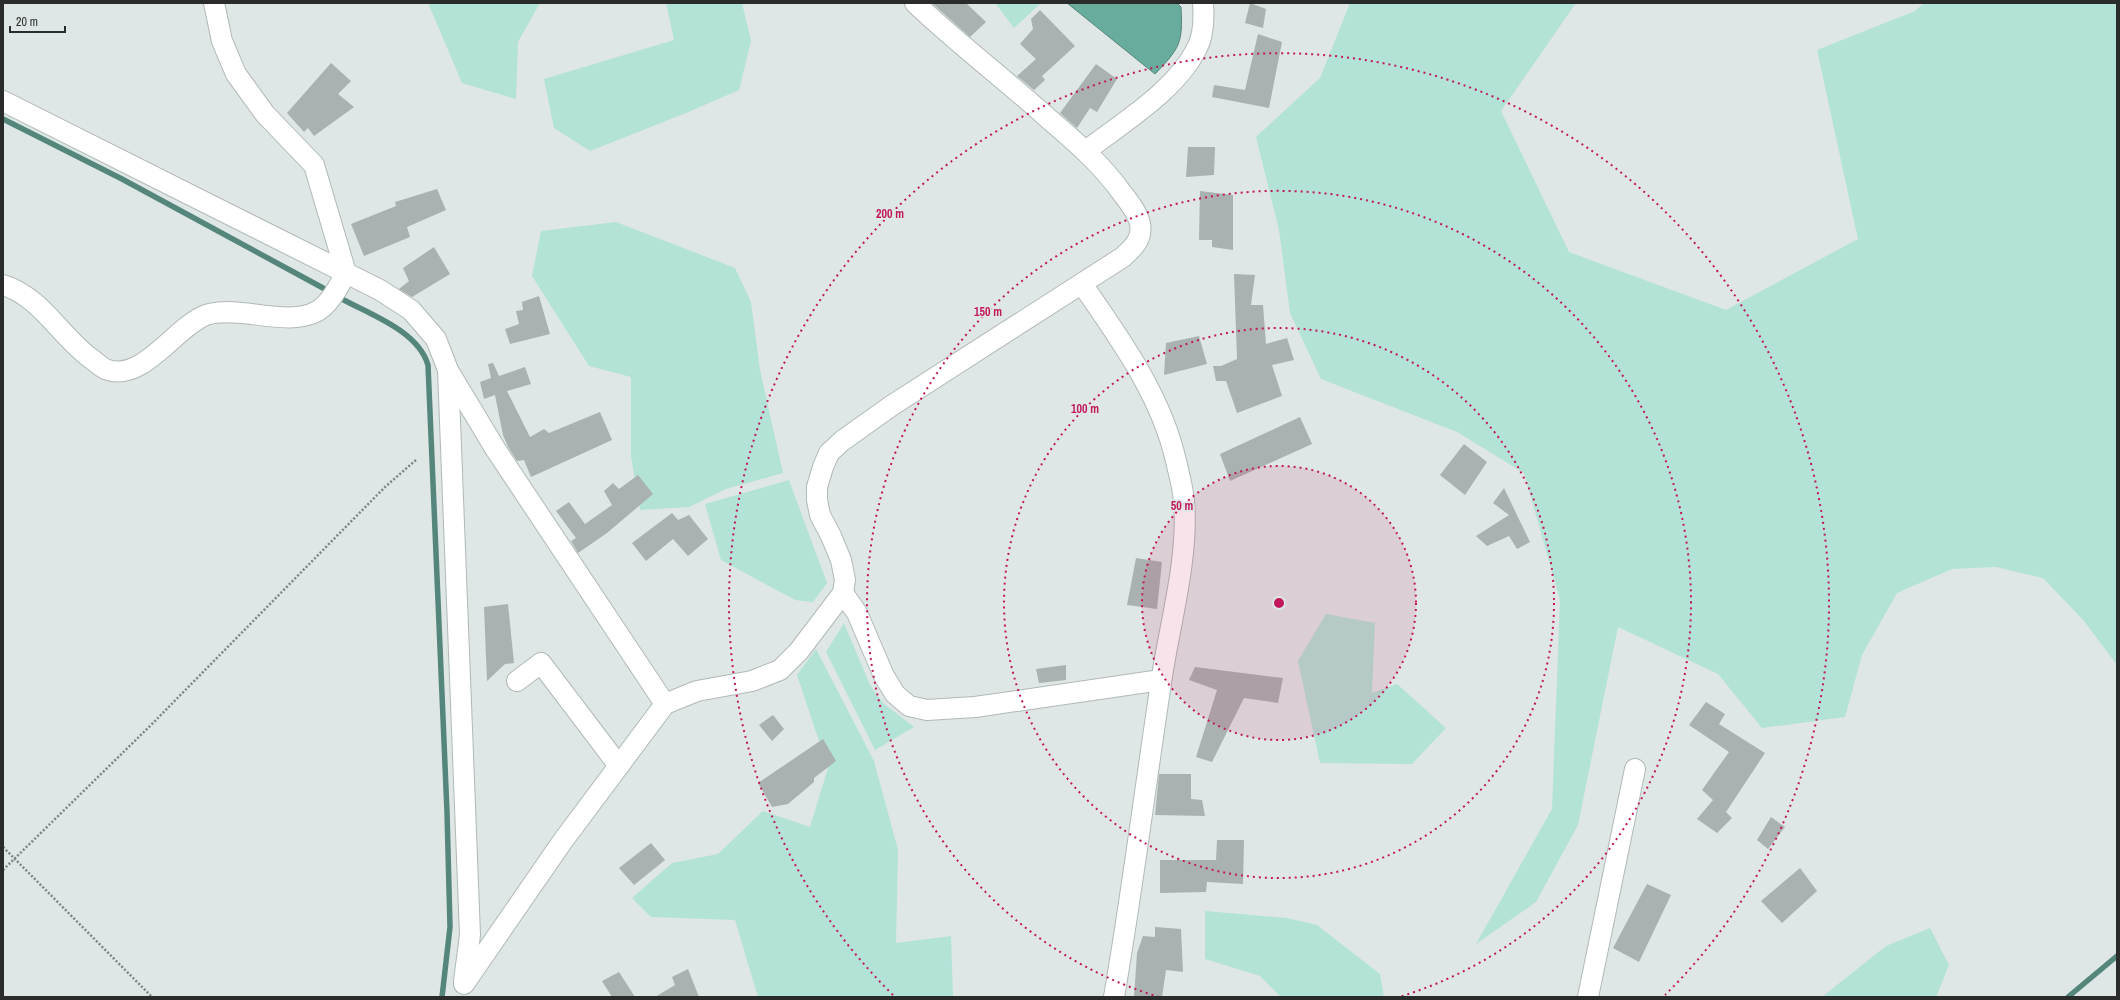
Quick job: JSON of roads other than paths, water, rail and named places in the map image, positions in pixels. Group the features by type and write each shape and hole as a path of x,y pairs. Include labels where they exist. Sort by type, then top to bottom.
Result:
{"street":[{"path":"3,285 17,289 39,307 81,352 108,370 132,368 143,364 190,325 206,315 227,312 294,316 312,314 324,306 336,291 346,273 314,166 265,114 236,74 222,41 214,3"},
{"path":"463,990 562,842 664,704 697,691 752,681 780,670 799,651 842,593 845,580 841,560 820,514 818,500 817,487 829,453 842,441 892,406 1123,257 1135,246 1141,235 1140,224 1130,204 1115,184 1086,151 915,3"},
{"path":"1086,151 1174,82 1198,48 1204,18 1203,3"},
{"path":"3,101 380,290 411,310 436,339 448,370 501,456 664,704"},
{"path":"1082,284 1145,379 1164,421 1176,460 1184,501 1183,547 1161,680 1130,901 1114,997"},
{"path":"448,370 470,935 463,990"},
{"path":"842,593 857,614 884,676 895,694 909,706 927,710 975,707 1161,680"},
{"path":"517,681 541,663 619,766"},
{"path":"1588,997 1635,769"}],"waterway":[{"path":"3,119 122,179 323,288"},
{"path":"342,299 392,325 404,333 423,353 428,365 447,812 450,927 442,997"},
{"path":"2068,997 2117,956"}]}
